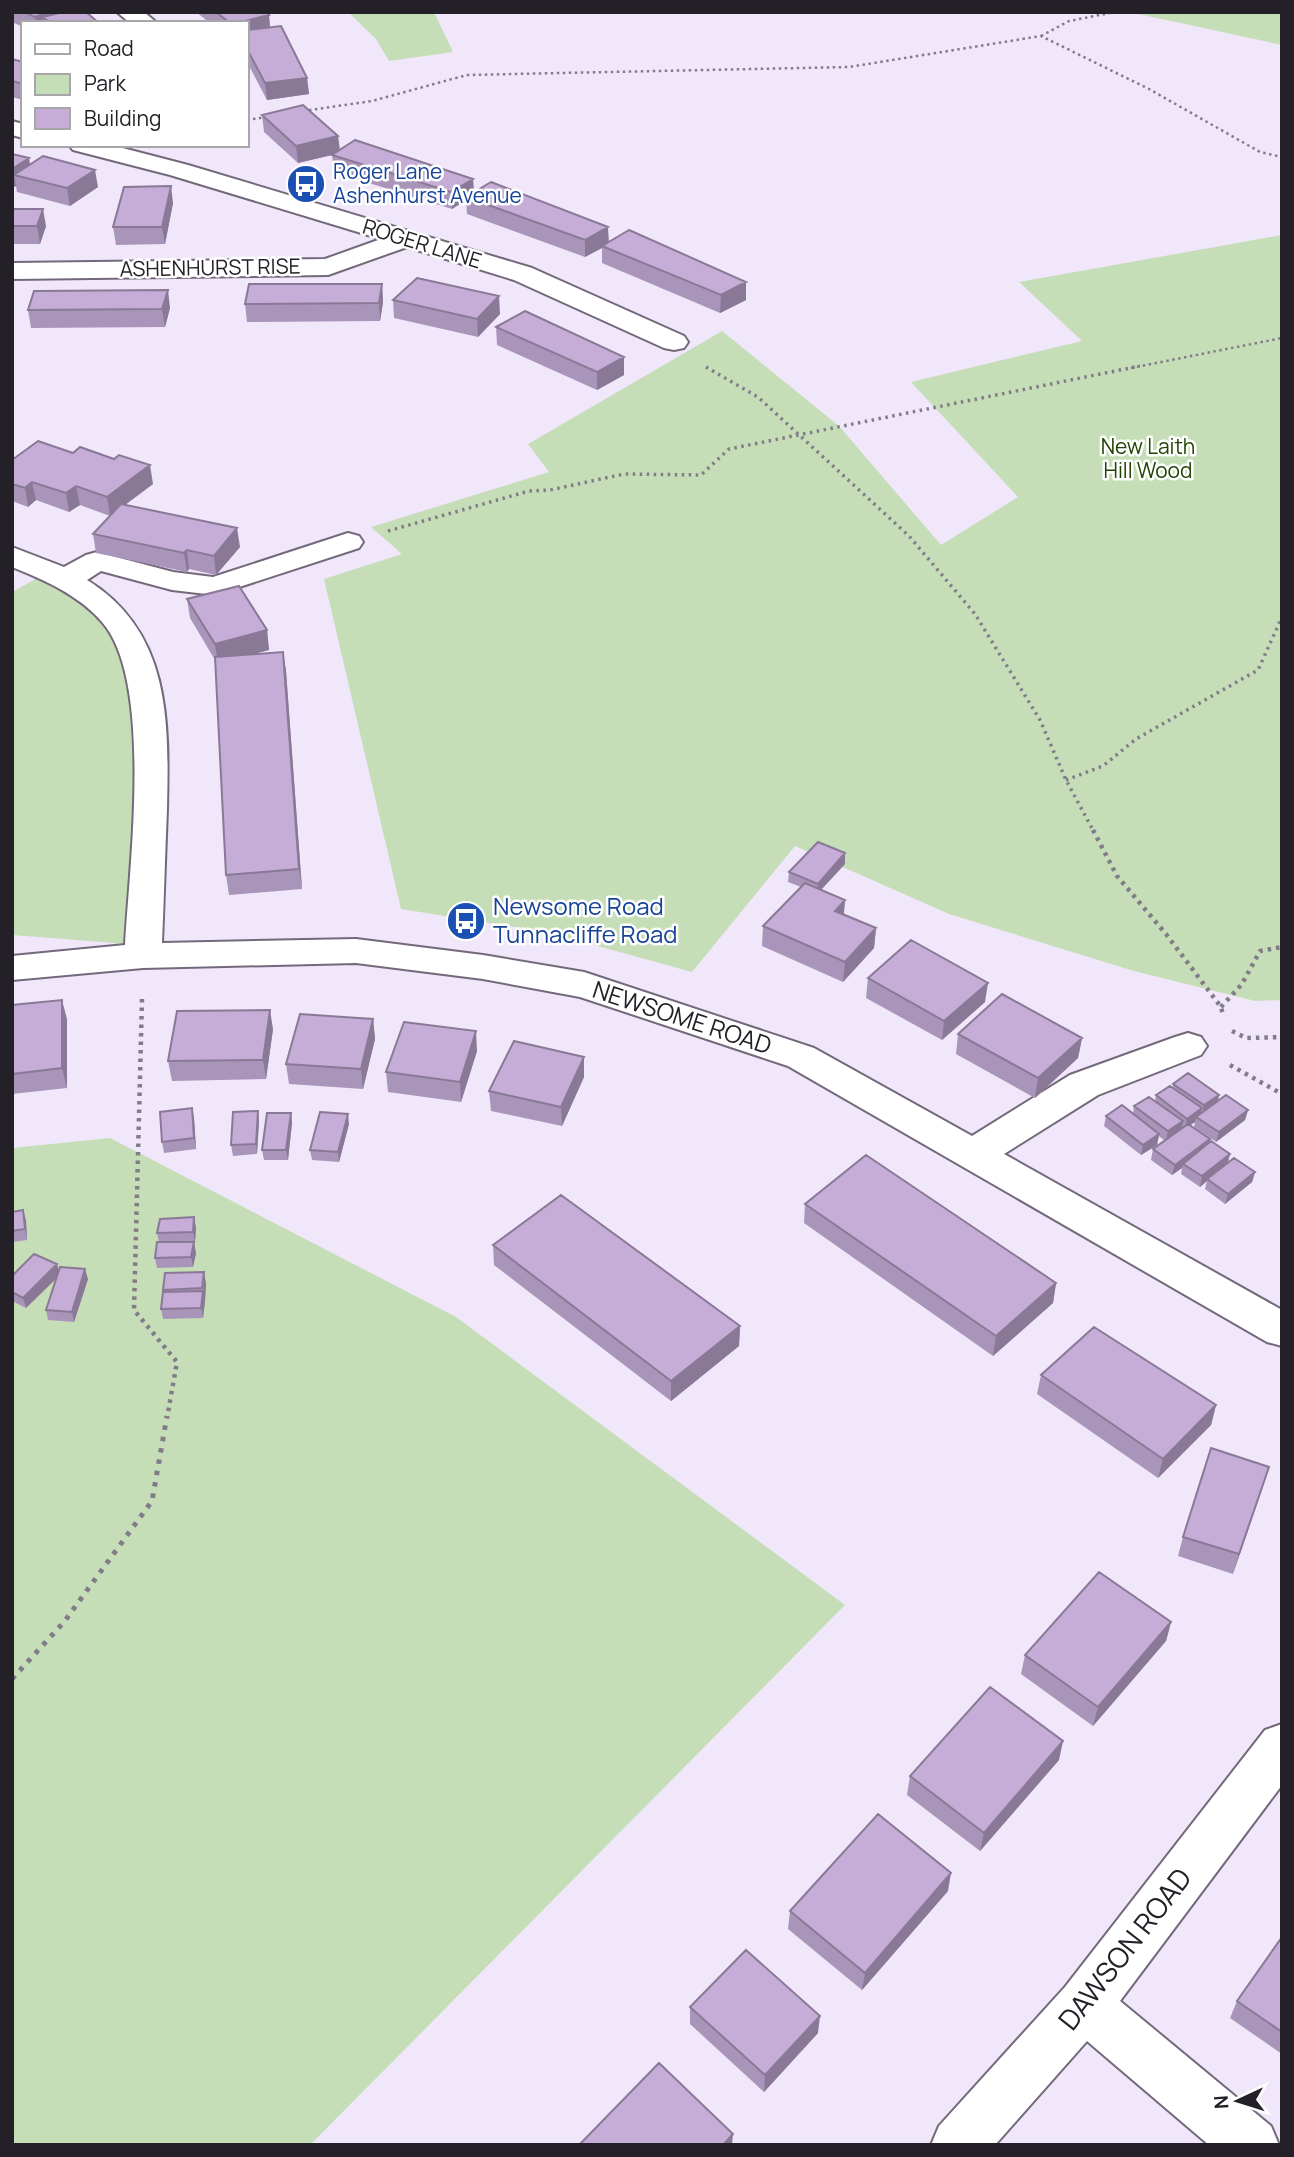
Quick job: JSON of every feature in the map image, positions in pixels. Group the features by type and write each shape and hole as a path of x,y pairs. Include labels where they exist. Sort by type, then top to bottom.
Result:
{"street":[{"name":"ROGER LANE","path":"94,147 184,161 403,240 523,274 674,342"},
{"name":"ASHENHURST RISE","path":"12,271 328,267 403,240"},
{"path":"66,579 97,561 172,581 215,586 348,542"},
{"path":"12,556 66,579 94,598 122,627 141,666 152,736 143,956"},
{"name":"NEWSOME ROAD","path":"12,968 143,956 356,951 483,967 584,985 801,1057 1282,1330"},
{"path":"972,1154 1084,1085 1188,1046"},
{"name":"DAWSON ROAD","path":"958,2145 1084,2006 1282,1746"},
{"path":"1084,2006 1252,2145"}],"path":[{"path":"297,112 372,101 467,75 849,67 1041,36 1069,21 1115,12"},
{"path":"1041,36 1149,89 1260,152 1282,157"},
{"path":"248,120 272,116"},
{"path":"348,542 529,491 550,490 624,474 701,475 729,449 796,433 1282,338"},
{"path":"674,342 680,345 679,358 711,369 758,397 908,536 975,614 1040,720 1066,780 1117,876 1166,934 1221,1007 1224,1017 1221,1026 1246,1038 1282,1037"},
{"path":"1066,780 1103,766 1136,739 1258,670 1282,617"},
{"path":"1221,1007 1242,984 1261,951 1282,947"},
{"path":"12,1679 64,1622 152,1501 177,1362 134,1310 143,956"},
{"path":"1188,1046 1235,1067 1282,1094"}],"green space":[{"path":"348,12 434,12 453,52 389,61 376,39"},
{"path":"1129,12 1282,12 1282,45"},
{"name":"New Laith Hill Wood","path":"1282,235 1282,1000 1255,1001 1134,971 949,914 795,846 692,972 547,932 401,909 324,579 402,554 371,527 549,472 528,444 722,331 839,426 941,545 1018,497 911,382 1082,341 1019,282"},
{"path":"41,576 82,600 108,627 125,670 138,743 127,944 12,935 12,592"},
{"path":"110,1138 456,1317 845,1605 310,2145 12,2145 12,1148"}],"building":[{"path":"24,12 48,12 35,17"},
{"path":"63,12 86,12 97,21 48,21 43,17"},
{"path":"216,12 265,12 269,15 245,21 227,21"},
{"path":"281,26 307,78 265,83 248,51 248,30"},
{"path":"12,59 21,61 21,83 12,81"},
{"path":"303,105 338,136 296,146 262,115"},
{"path":"355,140 473,179 451,192 332,155"},
{"path":"12,154 29,158 12,169"},
{"path":"43,156 95,170 67,188 14,175"},
{"path":"491,182 608,227 585,240 466,197"},
{"path":"171,186 162,227 113,227 124,187"},
{"path":"12,209 43,209 37,226 12,226"},
{"path":"629,230 746,282 721,295 602,246"},
{"path":"417,278 499,296 477,319 393,300"},
{"path":"249,284 382,284 379,303 245,304"},
{"path":"168,290 162,309 28,310 34,291"},
{"path":"525,311 624,357 597,372 496,327"},
{"path":"38,441 73,453 80,447 114,459 119,455 150,465 107,497 76,486 66,493 32,482 25,488 12,484 12,460"},
{"path":"121,504 237,528 214,556 187,550 184,553 93,534"},
{"path":"239,586 267,630 215,644 187,599"},
{"path":"283,652 299,869 226,875 215,657"},
{"path":"818,842 845,853 818,884 789,872"},
{"path":"805,883 845,900 835,911 876,928 845,962 763,926"},
{"path":"911,940 988,983 944,1021 868,978"},
{"path":"1002,994 1082,1038 1038,1078 958,1034"},
{"path":"62,1000 62,1068 12,1074 12,1005"},
{"path":"270,1010 263,1060 168,1061 177,1011"},
{"path":"300,1014 373,1019 361,1069 286,1064"},
{"path":"404,1022 476,1031 460,1082 386,1072"},
{"path":"514,1041 584,1057 561,1107 489,1091"},
{"path":"1188,1073 1219,1095 1204,1105 1173,1084"},
{"path":"1170,1086 1202,1108 1187,1119 1156,1095"},
{"path":"1226,1095 1248,1110 1219,1132 1196,1117"},
{"path":"1149,1097 1183,1121 1168,1131 1134,1106"},
{"path":"1122,1105 1159,1134 1143,1145 1106,1116"},
{"path":"192,1108 194,1138 162,1142 160,1112"},
{"path":"258,1111 256,1144 231,1145 233,1112"},
{"path":"320,1112 348,1114 338,1152 310,1150"},
{"path":"267,1113 291,1113 286,1150 262,1150"},
{"path":"1188,1124 1210,1139 1175,1165 1153,1149"},
{"path":"1211,1141 1230,1154 1202,1176 1183,1164"},
{"path":"866,1155 1056,1283 996,1336 805,1204"},
{"path":"1234,1158 1255,1172 1228,1194 1207,1179"},
{"path":"561,1195 740,1326 671,1381 493,1245"},
{"path":"23,1210 25,1229 12,1231 12,1212"},
{"path":"194,1217 193,1232 157,1233 160,1219"},
{"path":"157,1242 194,1242 191,1257 155,1258"},
{"path":"34,1254 57,1264 23,1298 12,1292 12,1276"},
{"path":"60,1267 85,1269 72,1312 46,1310"},
{"path":"204,1272 202,1288 163,1290 165,1273"},
{"path":"203,1291 201,1308 161,1309 163,1292"},
{"path":"1094,1327 1216,1405 1163,1459 1041,1375"},
{"path":"1211,1448 1269,1467 1239,1554 1183,1537"},
{"path":"1099,1572 1171,1622 1098,1707 1025,1655"},
{"path":"990,1687 1063,1741 984,1833 910,1776"},
{"path":"878,1814 951,1873 865,1973 790,1911"},
{"path":"1282,1937 1282,2032 1237,2001"},
{"path":"746,1950 820,2016 765,2075 690,2007"},
{"path":"659,2063 733,2134 723,2145 579,2145"}],"place":[{"name":"Roger Lane Ashenhurst Avenue","path":"306,184"},
{"name":"Newsome Road Tunnacliffe Road","path":"466,921"}]}
